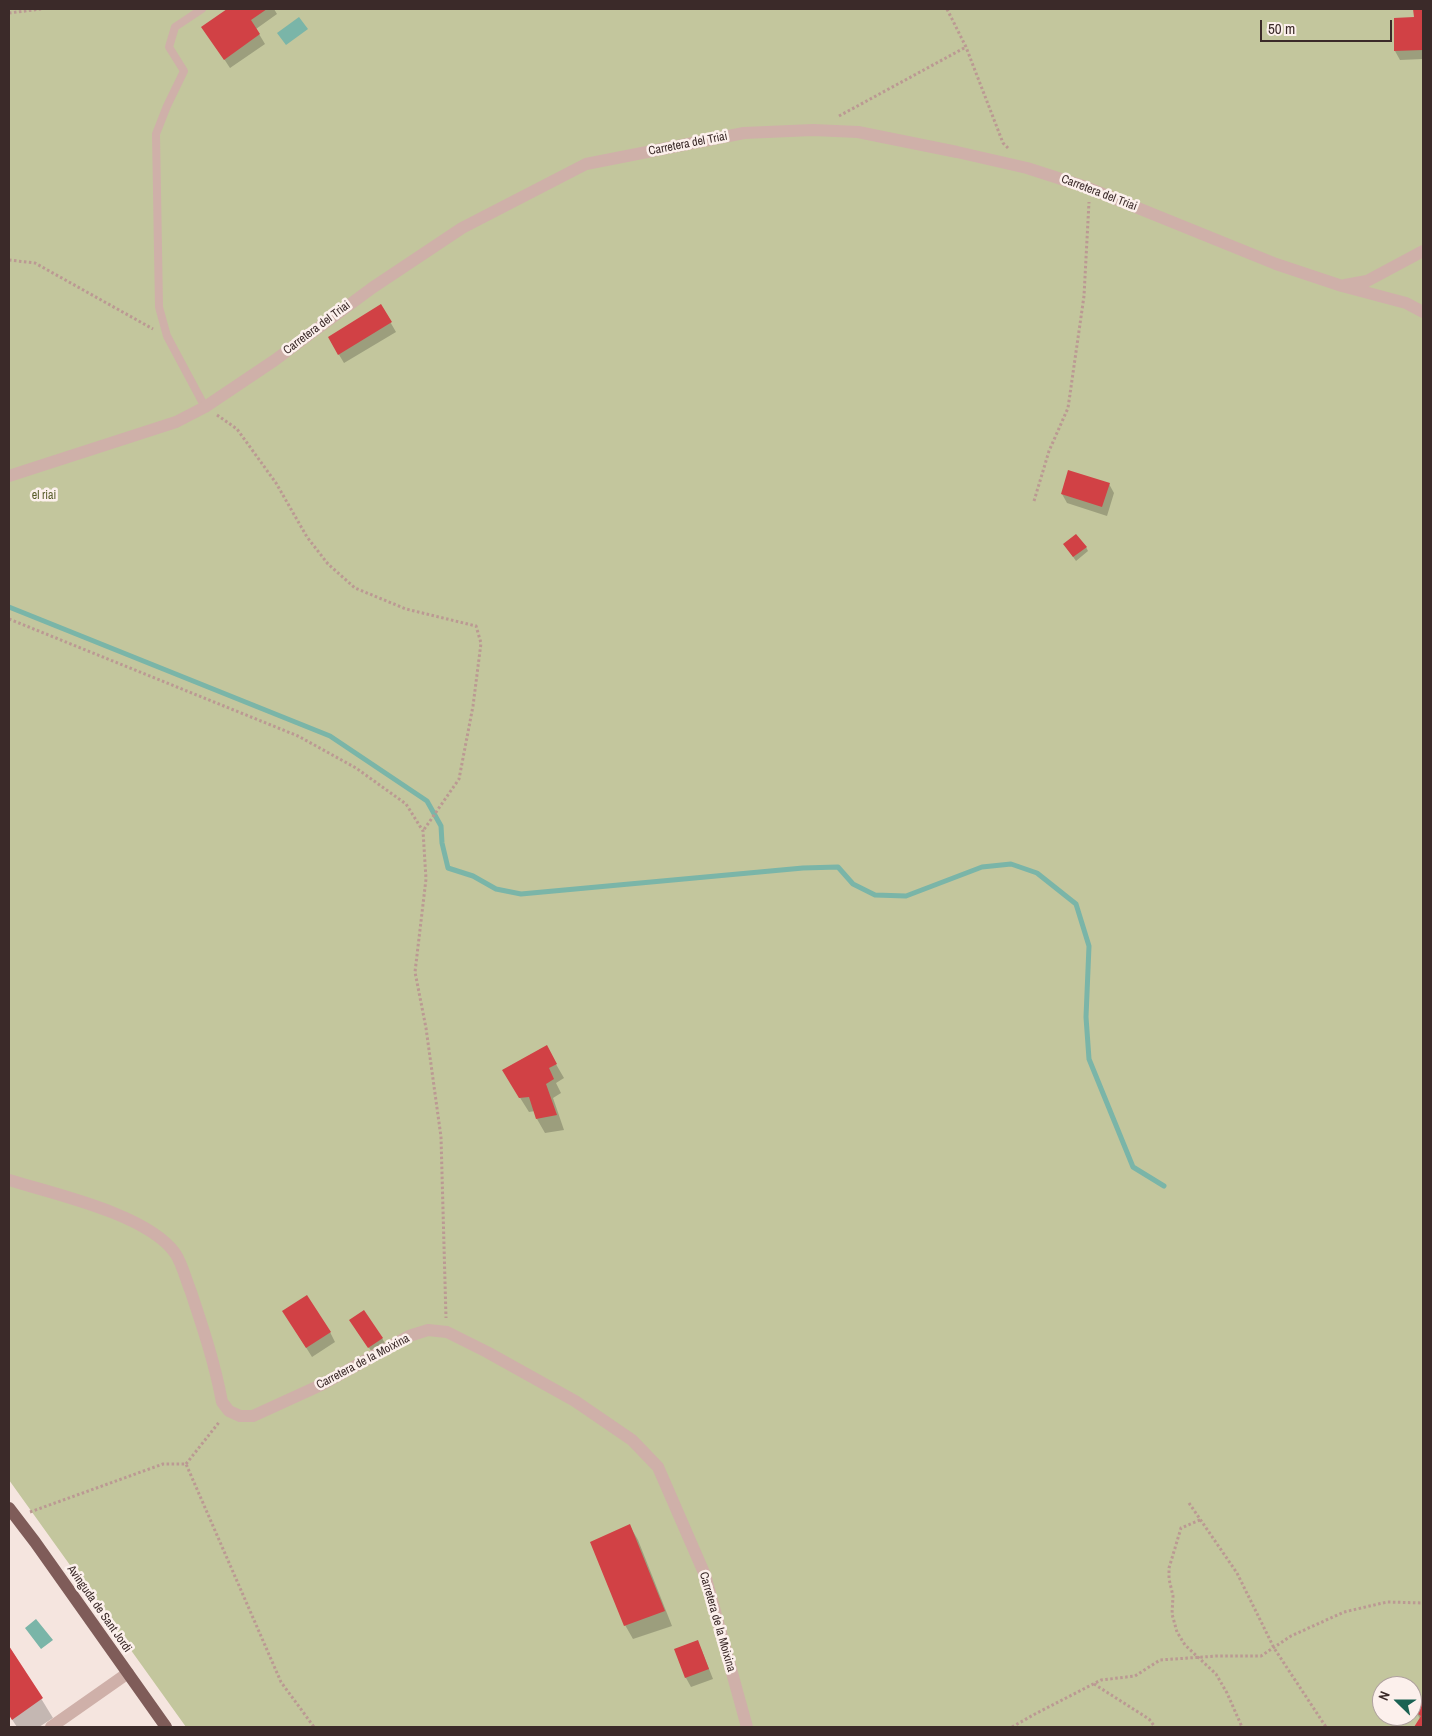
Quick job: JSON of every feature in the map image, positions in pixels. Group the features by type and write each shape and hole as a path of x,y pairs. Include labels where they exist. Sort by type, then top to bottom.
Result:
{"main road":[{"name":"Avinguda de Sant Jordi","path":"12,1513 166,1727"}],"street":[{"name":"Carretera del Triai","path":"9,476 176,422 205,407 275,360 372,288 462,228 586,164 744,132 813,130 858,132 1027,168 1086,186 1276,264 1342,286 1406,303 1423,312"},
{"path":"1342,286 1367,280 1423,251"},
{"path":"9,1180 116,1214 144,1227 161,1239 175,1253 204,1329 222,1402 229,1411"},
{"name":"Carretera de la Moixina","path":"229,1411 240,1416 253,1416 323,1384 409,1336 428,1330 447,1332 575,1401 632,1440 658,1467 705,1575 747,1727"},
{"path":"51,1727 128,1673"}],"lane":[{"path":"202,9 175,27 169,47 184,71 156,134 159,307 167,336 205,407"}],"path":[{"path":"9,13 41,9"},
{"path":"947,9 966,47 1002,143 1009,149"},
{"path":"813,130 966,47"},
{"path":"1034,501 1049,451 1068,408 1084,296 1089,201 1086,186"},
{"path":"9,260 35,263 167,336"},
{"path":"205,407 237,429 276,483 307,538 328,564 355,588 406,609 476,626 481,643 474,706 458,779 423,831"},
{"path":"9,619 298,736 356,768 406,804 423,831 426,879 415,972 426,1028 441,1137 447,1332"},
{"path":"186,1464 229,1411"},
{"path":"12,1513 49,1504 163,1464 186,1464"},
{"path":"186,1464 281,1682 314,1727"},
{"path":"1189,1503 1237,1573 1274,1648 1326,1727"},
{"path":"1200,1520 1181,1528 1169,1568 1169,1579 1173,1596 1172,1614 1177,1632 1185,1645 1216,1674 1227,1693 1242,1727"},
{"path":"1012,1727 1101,1680 1135,1676 1160,1660 1261,1656 1291,1636 1344,1612 1387,1602 1423,1603"},
{"path":"1093,1684 1149,1719 1155,1727"}],"green space":[{"name":"el riai","path":"9,9 1423,9 1423,1727 186,1727 9,1480"}],"water":[{"path":"299,17 308,29 286,45 277,33"},
{"path":"36,1619 53,1640 41,1649 25,1628"}],"building":[{"path":"227,9 267,9 251,20 260,34 224,60 201,27"},
{"path":"1413,9 1423,9 1423,50 1394,51 1394,18 1414,17"},
{"path":"381,304 392,322 338,355 328,337"},
{"path":"1068,470 1110,483 1102,507 1061,494"},
{"path":"1076,534 1087,547 1073,557 1063,544"},
{"path":"547,1045 557,1064 549,1068 554,1079 546,1084 557,1115 536,1119 529,1097 519,1098 502,1070"},
{"path":"307,1295 331,1332 306,1348 282,1311"},
{"path":"364,1310 383,1338 368,1348 349,1320"},
{"path":"630,1524 665,1611 624,1626 590,1542"},
{"path":"698,1640 709,1669 685,1678 674,1649"},
{"path":"9,1646 43,1698 12,1720 9,1715"},
{"path":"1422,1700 1423,1727 1414,1727 1422,1726"}],"waterway":[{"path":"9,607 330,736 427,801 441,826 442,843 448,868 473,876 496,889 521,894 803,868 838,867 853,884 875,895 906,896 982,867 1011,864 1037,873 1076,904 1089,946 1086,1017 1089,1059 1133,1167 1164,1186"}]}
